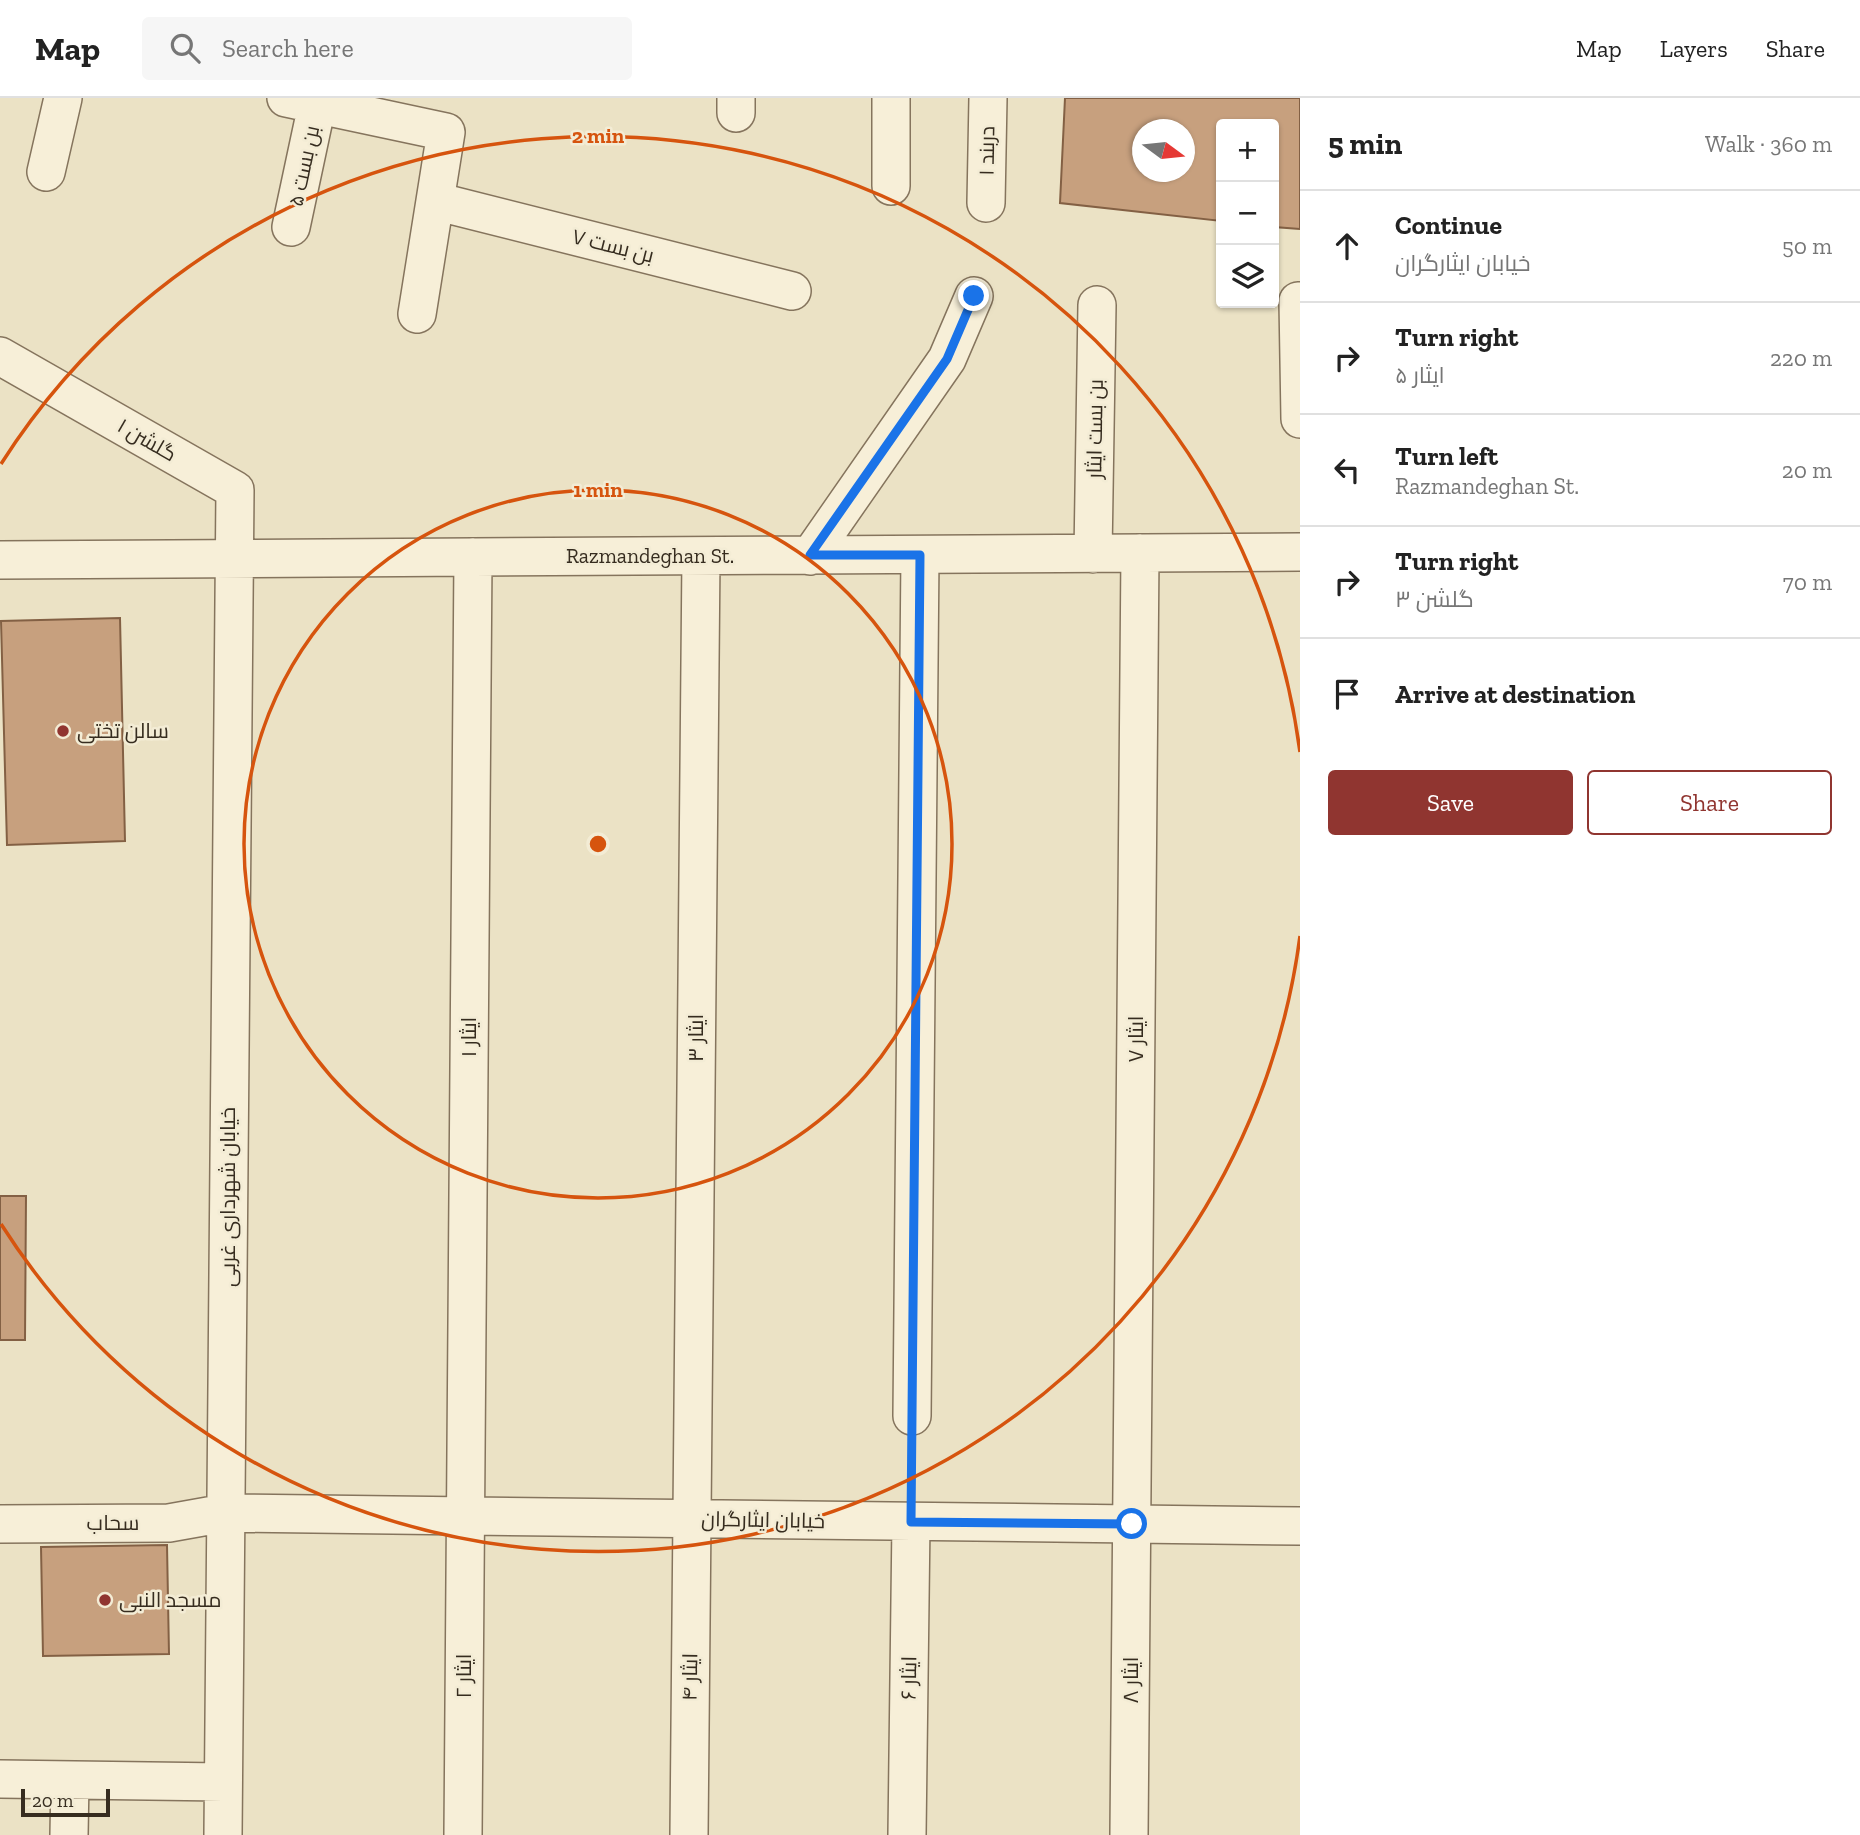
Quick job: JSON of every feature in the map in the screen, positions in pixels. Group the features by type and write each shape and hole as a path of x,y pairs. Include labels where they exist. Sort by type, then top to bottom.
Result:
{"street":[{"path":"46,172 64,98"},
{"path":"891,98 891,186"},
{"name":"دربند ۱","path":"986,203 988,98"},
{"path":"302,101 446,132 417,314"},
{"name":"بن بست ۵","path":"291,227 302,101"},
{"name":"بن بست ۷","path":"435,201 792,291"},
{"path":"810,555 947,359 974,296"},
{"path":"1298,301 1300,419"},
{"name":"بن بست ایثار","path":"1093,554 1097,305"},
{"name":"گلشن ۱","path":"0,356 235,490 233,559"},
{"name":"Razmandeghan St.","path":"0,560 1300,552"},
{"name":"ایثار ۷","path":"1132,1524 1140,553"},
{"path":"912,1416 920,555"},
{"name":"ایثار ۳","path":"692,1519 701,556"},
{"name":"ایثار ۱","path":"465,1516 473,558"},
{"name":"خیابان شهرداری غربی","path":"223,1835 233,559"},
{"name":"خیابان ایثارگران","path":"226,1514 1300,1526"},
{"name":"سحاب","path":"0,1524 169,1523 226,1514"},
{"name":"ایثار ۲","path":"463,1835 465,1516"},
{"name":"ایثار ۴","path":"689,1835 692,1519"},
{"name":"ایثار ۶","path":"907,1835 911,1522"},
{"name":"ایثار ۸","path":"1129,1835 1132,1524"},
{"path":"0,1779 223,1782"},
{"path":"69,1835 70,1780"}],"path":[{"path":"911,1522 912,1416"}],"building":[{"path":"1065,98 1300,98 1300,229 1279,227 1279,119 1216,119 1216,220 1060,203"},
{"name":"سالن تختی","path":"120,618 125,841 7,845 1,621"},
{"path":"0,1196 26,1196 25,1340 0,1340"},
{"name":"مسجد النبی","path":"167,1545 169,1654 43,1656 41,1547"}],"place":[{"name":"سالن تختی","path":"63,731"},
{"name":"مسجد النبی","path":"105,1600"}],"route":[{"path":"974,296 947,359 810,555 920,555 911,1522 1132,1524"}]}
